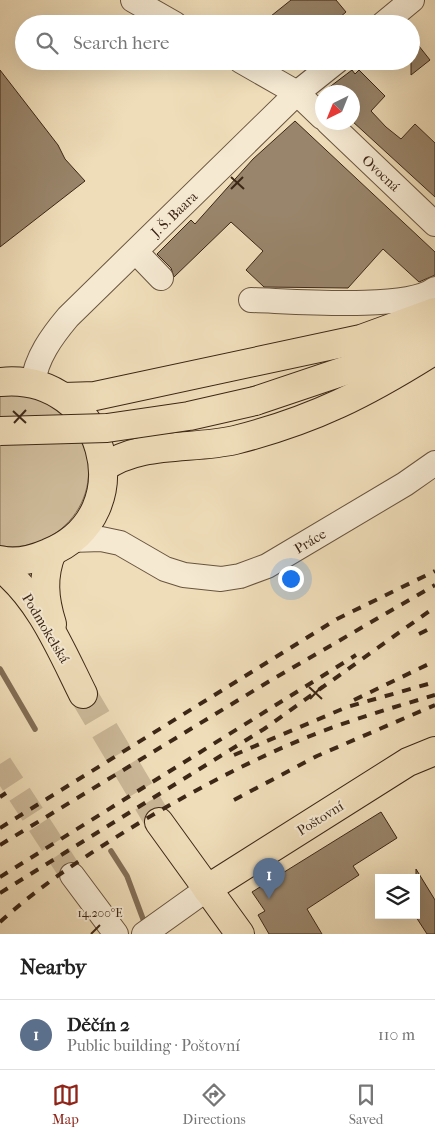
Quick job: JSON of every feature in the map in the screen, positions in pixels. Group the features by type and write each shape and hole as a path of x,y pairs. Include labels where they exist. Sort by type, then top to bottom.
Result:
{"main road":[{"path":"64,397 95,396 360,339 435,312"},
{"path":"0,431 107,428 189,416 255,400 366,364 435,330"},
{"path":"103,468 122,456 233,440 287,426 326,411 378,386 435,350"},
{"path":"0,382 33,383 64,397 80,411 92,428 100,447 103,468 97,503 86,523 61,546 45,569 47,609 57,642"},
{"path":"0,560 26,560 61,546"},
{"name":"Podmokelská","path":"0,567 13,577 31,600 57,642 83,694"},
{"name":"Poštovní","path":"207,890 408,762 435,750"},
{"path":"159,822 240,934"}],"street":[{"path":"133,0 159,15"},
{"path":"394,15 412,0"},
{"path":"257,70 297,93 315,110"},
{"name":"J. Š. Baara","path":"33,383 37,365 55,332 297,93 326,70"},
{"name":"Ovocná","path":"336,130 435,224"},
{"path":"136,252 161,278"},
{"path":"251,300 348,302 404,300 428,295 435,290"},
{"name":"Práce","path":"61,546 101,539 120,543 165,569 184,575 221,579 240,576 267,566 405,484 435,463"},
{"name":"Práce","path":"97,503 109,529 120,543"},
{"path":"72,875 116,934"},
{"path":"144,934 207,890"}],"shaded area":[{"path":"0,396 34,398 61,413 83,443 88,466 87,488 79,508 65,525 47,538 25,546 0,546"}],"building":[{"path":"291,0 336,0 346,12 342,15 272,15"},
{"path":"420,47 430,60 420,68"},
{"path":"0,70 58,145 65,159 85,181 0,247"},
{"path":"352,70 355,74 359,70 385,96 371,111 386,127 401,139 415,124 435,143 435,197 360,128 360,85 332,85"},
{"path":"411,70 417,70 411,75"},
{"path":"295,121 435,252 435,275 419,282 383,249 348,288 264,287 246,270 263,251 231,222 174,277 171,268 157,254 191,220 195,224 253,159"},
{"path":"381,812 397,838 353,866 359,875 307,909 322,934 269,934 258,915 265,911 252,892"},
{"path":"420,876 435,900 435,934 427,934 417,919 420,919"}],"waterway":[{"path":"0,669 35,729"},
{"path":"111,851 127,876 146,927"}],"tunnel":[{"path":"83,694 159,822"},
{"path":"0,764 72,875"}],"railway":[{"path":"0,828 337,619 435,571"},
{"path":"0,845 268,682 435,585"},
{"path":"0,893 264,729 435,607"},
{"path":"419,634 435,626"},
{"path":"0,877 356,655"},
{"path":"354,700 435,661"},
{"path":"234,755 347,707 435,682"},
{"path":"0,922 33,894 85,857 139,823 220,778 283,747 321,732 435,695"},
{"path":"234,800 317,756 435,705"},
{"path":"0,797 6,793"}],"place":[{"name":"Děčín 2","path":"269,899"}]}
